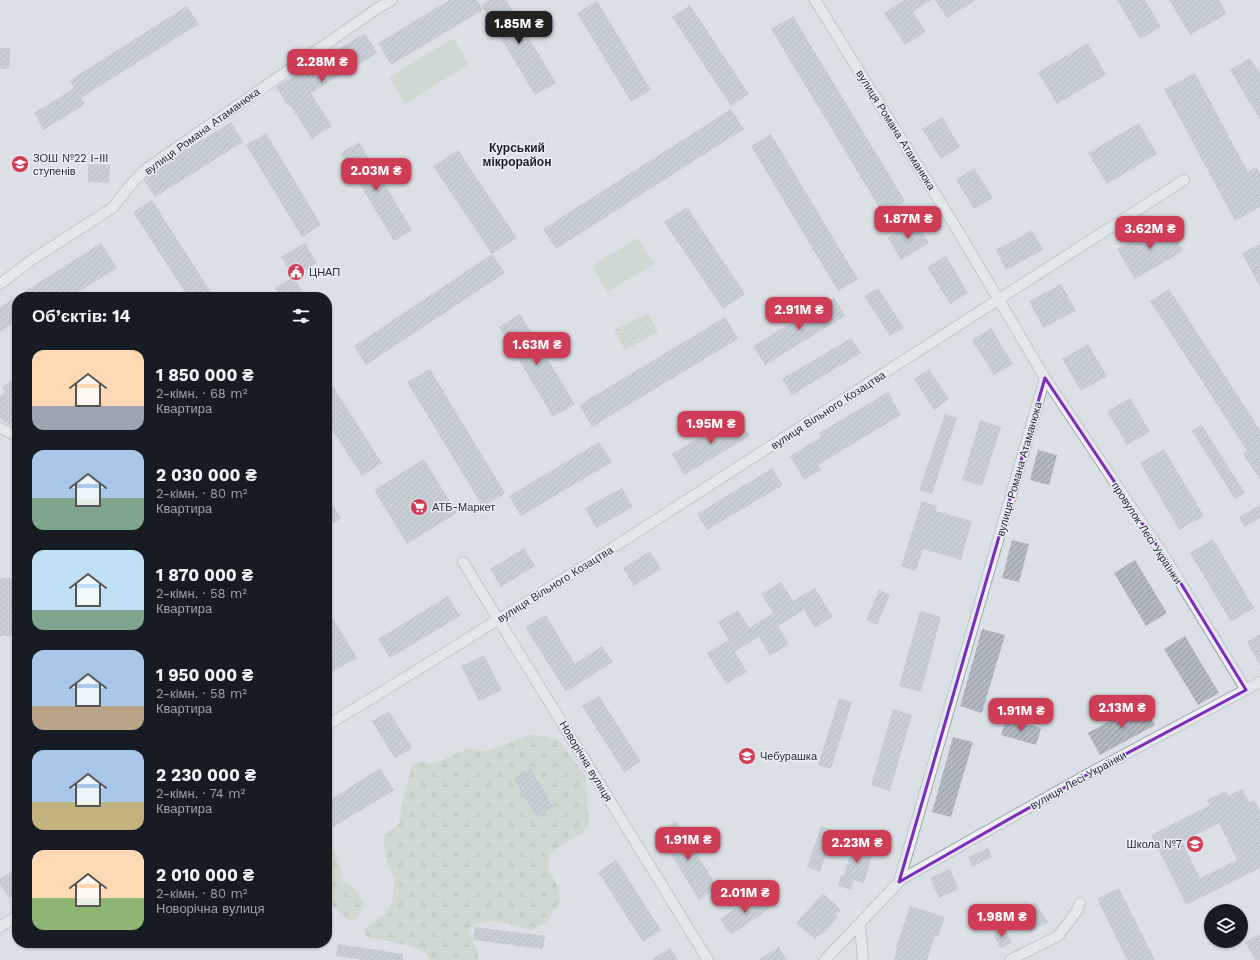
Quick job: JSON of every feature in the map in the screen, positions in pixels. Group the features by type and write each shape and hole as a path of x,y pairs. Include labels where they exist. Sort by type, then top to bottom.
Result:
{"street":[{"name":"вулиця Романа Атаманюка","path":"0,284 33,260 112,208 146,169 352,25 392,0"},
{"name":"вулиця Романа Атаманюка","path":"815,0 952,221 1045,378 899,882 825,960"},
{"name":"вулиця Вільного Козацтва","path":"332,722 387,690 498,618 595,559 1184,180"},
{"name":"провулок Лесі Українки","path":"1045,378 1166,559 1246,690"},
{"path":"0,428 12,434"},
{"name":"Новорічна вулиця","path":"463,562 708,960"},
{"name":"вулиця Лесі Українки","path":"899,882 1090,773 1260,682"},
{"path":"1010,960 1058,936 1077,911 1080,903"},
{"path":"0,927 12,919"},
{"path":"860,924 863,960"}],"highlighted area":[{"path":"1045,378 1166,559 1246,690 1090,773 899,882"}],"green space":[{"path":"453,38 469,64 405,104 389,78"},
{"path":"638,238 654,264 607,292 592,266"},
{"path":"648,313 658,332 625,350 614,330"},
{"path":"532,734 558,739 585,775 589,825 584,832 565,842 550,855 548,868 558,887 561,901 548,921 531,931 508,924 490,921 475,925 469,929 478,955 478,960 430,960 426,953 413,947 366,936 364,929 387,912 393,899 394,877 387,864 383,835 399,824 404,793 413,764 419,761 434,764 469,748 484,751 491,750"},
{"path":"332,850 337,854 343,881 359,894 364,907 356,920 349,920 338,912 332,904"}],"building":[{"path":"449,0 477,0 483,10 391,65 378,43"},
{"path":"489,0 506,0 556,83 535,95 481,5"},
{"path":"904,0 931,0 913,12 926,32 905,45 884,13"},
{"path":"935,0 976,0 947,18"},
{"path":"1117,0 1145,0 1161,27 1140,39"},
{"path":"1169,0 1219,0 1227,14 1190,35"},
{"path":"597,1 651,90 631,102 577,13"},
{"path":"690,5 749,94 731,106 672,17"},
{"path":"187,6 199,24 81,98 85,104 44,130 34,113 74,88 70,80"},
{"path":"793,16 905,201 883,214 771,29"},
{"path":"365,33 377,53 311,93 332,126 312,139 290,105 288,106 276,87"},
{"path":"1088,43 1106,75 1057,104 1038,72"},
{"path":"0,48 10,48 9,69 0,69"},
{"path":"1250,58 1260,73 1260,120 1230,70"},
{"path":"1195,73 1248,172 1256,167 1260,175 1260,207 1235,221 1164,89"},
{"path":"731,109 744,129 556,249 543,229"},
{"path":"942,117 960,147 941,159 922,129"},
{"path":"231,122 243,142 155,197 144,180 150,174 182,152"},
{"path":"1139,123 1157,154 1107,184 1088,153"},
{"path":"266,133 321,225 302,237 246,145"},
{"path":"771,134 858,279 838,291 751,146"},
{"path":"359,142 412,230 394,241 341,153"},
{"path":"458,150 517,238 492,254 433,166"},
{"path":"88,164 110,165 109,183 88,182"},
{"path":"974,168 993,198 974,209 956,180"},
{"path":"152,200 211,292 185,292 133,212"},
{"path":"687,207 745,294 723,309 664,222"},
{"path":"916,221 929,243 901,260 888,238"},
{"path":"1166,221 1183,251 1135,279 1117,249"},
{"path":"1032,230 1043,250 1006,270 996,250"},
{"path":"101,243 117,268 78,292 24,292"},
{"path":"305,243 317,263 293,277 281,257"},
{"path":"1260,244 1260,287 1242,253"},
{"path":"492,254 505,273 366,365 354,346"},
{"path":"946,256 968,293 950,304 927,267"},
{"path":"293,277 303,292 277,292 275,288"},
{"path":"1061,284 1076,311 1043,328 1029,301"},
{"path":"878,288 904,328 890,336 864,296"},
{"path":"1169,289 1260,430 1260,480 1243,454 1247,451 1150,301"},
{"path":"834,297 845,316 765,365 753,346"},
{"path":"12,299 12,324 0,332 0,307"},
{"path":"520,314 575,404 553,417 499,327"},
{"path":"725,317 738,339 592,427 579,405"},
{"path":"991,328 1013,364 994,375 972,340"},
{"path":"851,338 861,353 792,395 782,379"},
{"path":"1088,344 1107,376 1081,391 1062,359"},
{"path":"430,369 505,493 483,507 407,382"},
{"path":"929,369 949,399 934,410 914,379"},
{"path":"12,380 12,423 9,425 0,417 0,396 5,392 2,387"},
{"path":"332,385 382,463 362,476 332,430"},
{"path":"888,392 901,415 818,465 821,470 804,480 790,456 821,437 819,433"},
{"path":"1130,398 1150,432 1127,445 1107,411"},
{"path":"945,414 957,418 932,494 919,490"},
{"path":"737,415 750,436 684,475 672,454"},
{"path":"980,420 1001,427 982,486 962,480"},
{"path":"1202,425 1245,493 1235,499 1192,431"},
{"path":"599,442 612,462 521,516 509,496"},
{"path":"1164,449 1204,516 1179,530 1140,463"},
{"path":"1038,450 1057,455 1049,485 1030,480"},
{"name":"АТБ-Маркет","path":"424,459 457,513 407,544 374,490"},
{"path":"772,468 783,485 707,530 697,514"},
{"path":"622,488 633,507 596,528 585,508"},
{"path":"922,501 937,506 936,511 972,521 961,560 923,549 916,571 901,566"},
{"path":"332,503 341,518 332,524"},
{"path":"1260,505 1260,518 1244,527 1239,517"},
{"path":"1213,539 1254,608 1231,622 1190,553"},
{"path":"1012,540 1029,544 1019,582 1002,578"},
{"path":"524,548 535,566 501,587 490,569"},
{"path":"650,551 661,569 634,586 623,568"},
{"path":"1135,560 1167,613 1146,626 1114,573"},
{"path":"0,578 12,578 12,636 0,636"},
{"path":"781,582 793,601 815,588 833,617 815,628 804,610 778,626 789,644 770,656 759,637 735,652 747,672 726,684 707,653 729,640 718,622 738,610 749,628 773,613 761,594"},
{"path":"879,590 890,595 877,625 866,620"},
{"path":"448,596 460,616 390,658 378,639"},
{"path":"920,611 941,617 921,692 899,686"},
{"path":"546,615 575,664 602,646 613,662 566,692 525,627"},
{"path":"332,617 357,658 332,672"},
{"path":"982,629 1005,635 982,713 960,706"},
{"path":"1260,634 1260,666 1247,642"},
{"path":"1185,636 1219,693 1198,705 1164,649"},
{"path":"484,655 502,690 479,701 461,666"},
{"path":"599,696 641,762 624,772 582,706"},
{"path":"839,698 852,702 831,769 818,765"},
{"path":"1143,703 1155,725 1100,755 1088,733"},
{"path":"893,709 912,715 890,791 871,785"},
{"path":"389,711 412,748 395,759 372,721"},
{"path":"1006,718 1041,728 1036,745 1001,735"},
{"path":"953,737 973,742 951,817 932,812"},
{"path":"380,768 394,790 332,828 332,799"},
{"path":"531,768 553,807 536,817 513,778"},
{"path":"1242,789 1249,802 1254,800 1260,811 1260,868 1186,905 1151,835 1210,805 1207,800 1226,791 1228,796","holes":["1219,823 1237,860 1200,878 1182,842"]},
{"path":"676,821 718,888 699,900 658,833"},
{"path":"821,826 834,830 820,872 807,867"},
{"path":"855,839 875,845 864,883 854,880 851,890 838,886 841,875 844,875"},
{"path":"988,848 992,857 972,867 968,857"},
{"path":"616,860 661,930 643,942 598,872"},
{"path":"950,869 959,889 939,898 930,878"},
{"path":"12,871 12,896 9,898 0,885 0,879"},
{"path":"1119,888 1155,960 1127,960 1097,899"},
{"path":"760,892 770,908 731,935 720,919"},
{"path":"823,893 841,910 836,915 838,917 822,935 820,934 815,939 796,923"},
{"path":"1035,902 1048,922 1030,932 1018,913"},
{"path":"910,906 945,917 938,937 935,936 927,960 894,960 896,948"},
{"path":"475,927 545,936 543,949 473,940"},
{"path":"1005,928 1012,943 1000,948 993,933"},
{"path":"1260,934 1260,960 1255,960 1248,947 1248,940"},
{"path":"338,944 403,954 403,960 364,960 336,956"},
{"path":"779,947 787,960 758,960"},
{"path":"670,948 678,960 651,960"}],"place":[{"name":"ЗОШ №22 І-ІІІ ступенів","path":"20,164"},
{"name":"ЦНАП","path":"296,272"},
{"name":"АТБ-Маркет","path":"419,507"},
{"name":"Чебурашка","path":"747,756"},
{"name":"Школа №7","path":"1195,844"}],"district":[{"name":"Курський мікрорайон","path":"517,155"}]}
